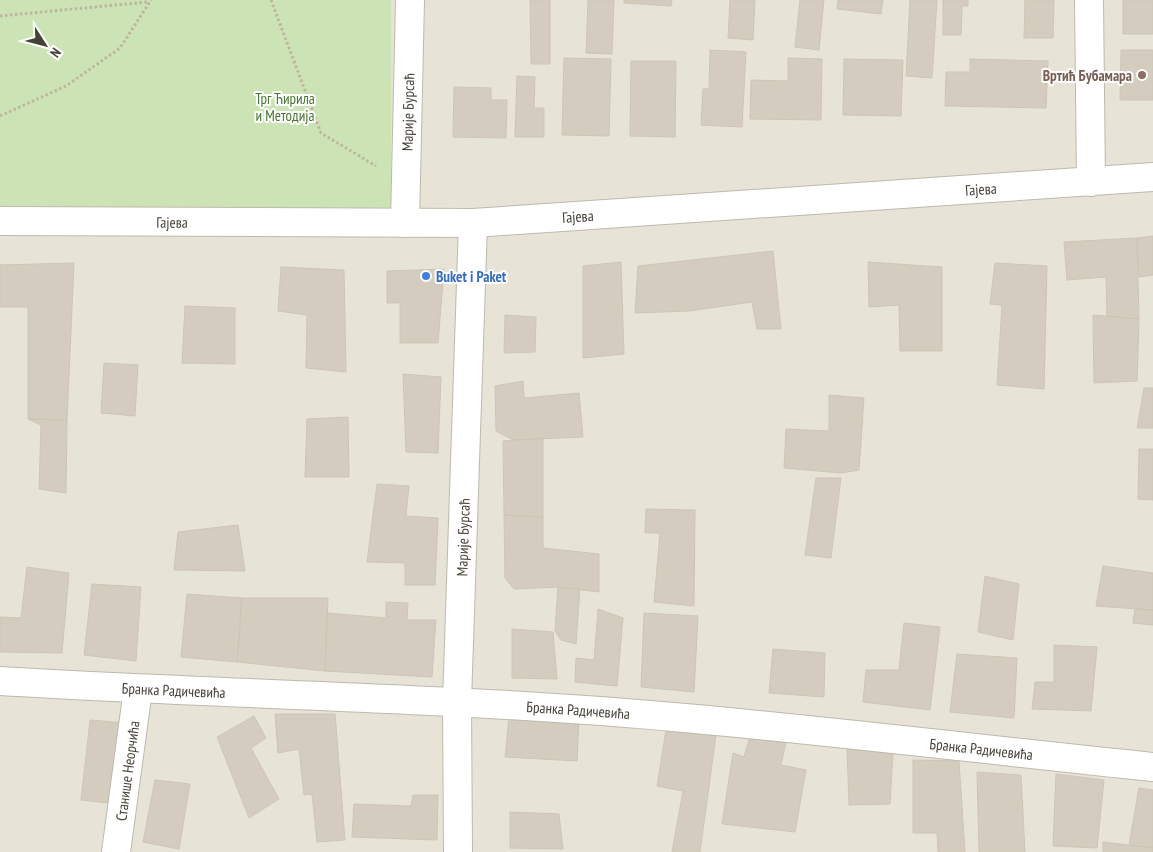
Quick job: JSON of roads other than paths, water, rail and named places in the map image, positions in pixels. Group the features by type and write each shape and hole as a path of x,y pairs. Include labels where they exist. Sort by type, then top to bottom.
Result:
{"street":[{"name":"Марије Бурсаћ","path":"405,223 410,0"},
{"path":"1089,0 1091,182"},
{"name":"Гајева","path":"0,221 473,223 1153,177"},
{"name":"Марије Бурсаћ","path":"458,852 457,702 473,223"},
{"name":"Бранка Радичевића","path":"0,681 138,689 457,702 684,718 1153,768"},
{"name":"Станише Неорчића","path":"116,852 138,689"}],"place":[{"name":"Вртић Бубамара","path":"1142,75"},
{"name":"Buket i Paket","path":"426,276"}],"park label":[{"name":"Трг Ћирила и Методија","path":"285,106"}]}
